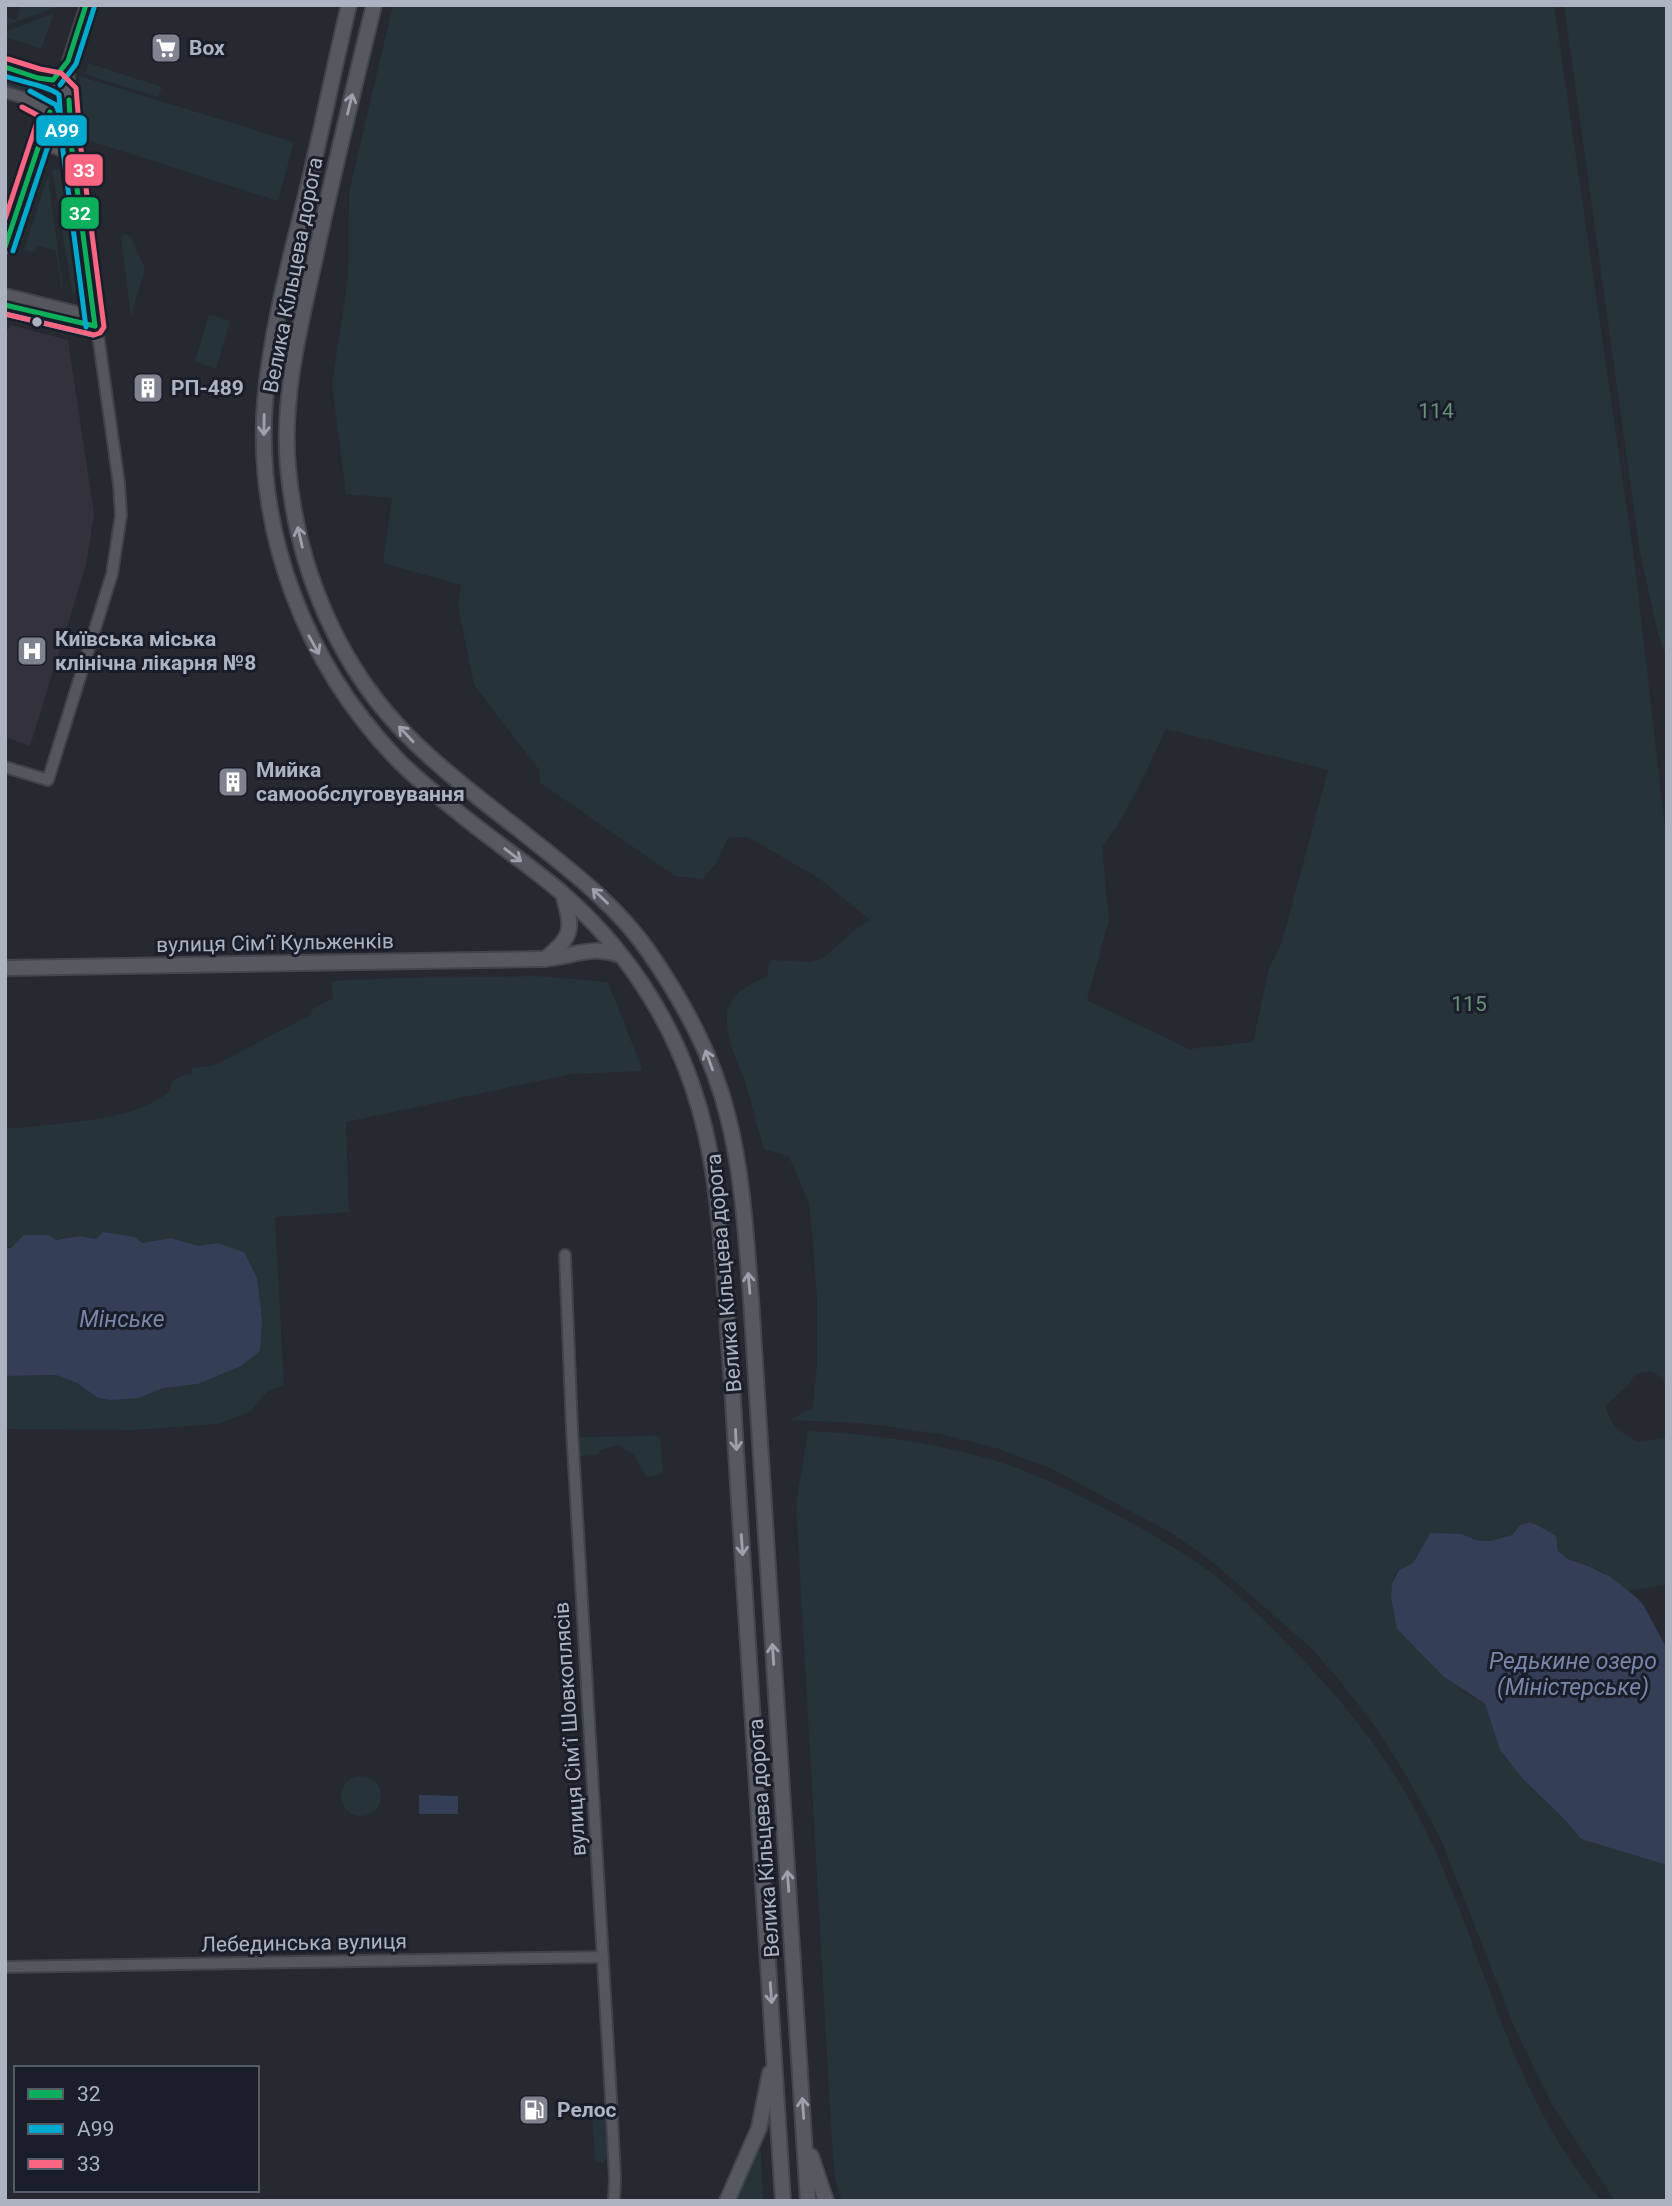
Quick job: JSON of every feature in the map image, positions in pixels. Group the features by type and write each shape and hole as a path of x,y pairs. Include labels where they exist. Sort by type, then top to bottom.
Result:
{"main road":[{"name":"Велика Кільцева дорога","path":"349,5 286,279 268,374 265,477 274,532 290,587 307,631 328,670 368,726 418,780 563,894 603,933 642,983 668,1026 681,1054 702,1115 715,1183 731,1353 783,2201"},
{"name":"Велика Кільцева дорога","path":"374,5 334,170 297,341 289,391 288,463 292,504 306,564 336,638 380,705 411,740 446,772 593,889 633,931 678,996 705,1048 728,1118 743,1206 754,1351 808,2201"},
{"path":"545,959 567,938 570,928 563,894"},
{"name":"вулиця Сімʼї Кульженків","path":"5,968 545,959 597,949 620,955"},
{"path":"727,2201 759,2127 774,2048"},
{"path":"804,2134 826,2201"}],"street":[{"path":"5,767 48,780 111,574 121,515 119,484 72,150 68,95 68,61 86,5"},
{"path":"68,61 53,80 45,82 39,88 38,101 47,110 72,150"},
{"path":"5,67 62,83 68,95 64,108 47,110 31,100 5,92"},
{"path":"5,248 36,156 47,110"},
{"path":"36,156 49,147 56,148 63,151 75,164"},
{"path":"5,294 95,321"},
{"path":"5,305 95,321"},
{"name":"вулиця Сімʼї Шовкоплясів","path":"565,1255 614,2201"},
{"name":"Лебединська вулиця","path":"5,1967 603,1957"}],"shaded area":[{"path":"10,325 68,340 94,514 86,565 30,746 5,737 5,335"}],"green space":[{"path":"21,5 59,6 5,26 5,16 16,20"},
{"path":"393,5 1554,5 1635,565 1667,846 1667,1388 1663,1380 1655,1374 1641,1372 1606,1407 1613,1424 1638,1442 1667,1437 1667,1585 1627,1591 1603,1572 1558,1551 1556,1540 1549,1532 1529,1522 1520,1525 1512,1535 1490,1541 1476,1540 1462,1534 1428,1536 1413,1563 1399,1570 1394,1577 1391,1598 1397,1629 1466,1693 1485,1704 1500,1750 1522,1778 1581,1839 1667,1865 1667,2201 1615,2201 1551,2103 1515,2029 1442,1842 1410,1782 1377,1729 1312,1649 1209,1559 1173,1534 1050,1468 996,1448 940,1434 862,1423 789,1420 813,1408 817,1364 817,1300 809,1203 789,1157 764,1149 730,1040 728,1007 736,995 768,976 767,966 772,960 810,962 822,959 870,920 820,879 748,837 728,838 717,863 702,879 675,876 539,782 540,771 474,685 458,606 461,585 383,563 392,498 346,494 332,384 348,278 349,192","holes":["1166,729 1328,770 1282,942 1269,968 1253,1042 1189,1049 1087,1000 1109,920 1102,847 1130,805"]},
{"path":"1564,5 1667,5 1667,660 1658,634 1640,553"},
{"path":"54,13 41,49 5,37 5,32"},
{"path":"88,63 162,87 158,97 90,76 86,72"},
{"path":"5,73 34,83 30,98 5,90"},
{"path":"79,76 294,142 278,201 87,140"},
{"path":"52,169 60,170 77,286 73,297"},
{"path":"40,170 44,172 19,247 14,241"},
{"path":"48,176 65,302 55,250 38,246 34,253 24,250"},
{"path":"125,234 131,236 145,269 131,317 121,237"},
{"path":"209,314 230,321 216,369 195,362"},
{"path":"536,976 608,982 643,1071 572,1074 346,1122 349,1212 275,1217 284,1385 268,1391 250,1412 218,1424 132,1430 5,1429 5,1376 56,1375 77,1383 98,1398 139,1398 164,1388 198,1384 241,1366 257,1278 244,1253 217,1243 198,1246 171,1238 142,1243 79,1236 5,1248 5,1129 94,1120 117,1115 157,1100 171,1089 171,1082 183,1075 192,1074 192,1068 213,1066 312,1014 311,1010 333,998 331,981"},
{"path":"808,1431 923,1443 1013,1466 1110,1511 1157,1537 1202,1566 1239,1596 1321,1679 1364,1731 1402,1786 1419,1816 1453,1893 1524,2077 1546,2121 1572,2162 1602,2201 842,2201 835,2180 831,2126 796,1504"},
{"path":"660,1436 663,1474 646,1477 634,1455 619,1445 601,1450 598,1455 580,1456 580,1437"},
{"path":"361,1776 375,1782 381,1796 375,1810 361,1816 347,1810 341,1796 347,1782"},
{"path":"599,2108 606,2113 609,2157 602,2163 595,2158 592,2114"},
{"path":"758,2150 761,2151 763,2201 735,2201"}],"water":[{"name":"Мінське","path":"103,1232 135,1237 142,1243 171,1238 198,1246 217,1243 244,1252 257,1278 262,1320 260,1351 241,1366 198,1384 164,1388 139,1398 98,1398 77,1383 56,1375 5,1376 5,1248 11,1248 24,1235 48,1235 56,1240 79,1236 96,1239"},
{"name":"Редькине озеро (Міністерське)","path":"1529,1522 1556,1536 1558,1551 1568,1559 1611,1577 1637,1598 1667,1649 1667,1865 1581,1839 1522,1778 1500,1750 1485,1704 1443,1676 1397,1629 1391,1598 1392,1584 1399,1570 1413,1563 1430,1533 1462,1534 1476,1540 1490,1541 1512,1535 1520,1525"},
{"path":"419,1795 458,1796 458,1814 419,1814"}],"transit line":[{"name":"32","path":"5,67 53,80 68,61 86,5"},
{"name":"А99","path":"60,85 76,64 94,8"},
{"name":"33","path":"5,314 94,335 100,333 104,327 81,149 76,88 61,73 8,59"},
{"name":"А99","path":"5,76 59,95 63,151 86,327"},
{"name":"А99","path":"13,251 59,113 56,105 30,91"},
{"name":"32","path":"69,100 72,150 95,326"},
{"name":"33","path":"5,219 39,116 22,107"},
{"name":"32","path":"5,247 50,112"},
{"name":"32","path":"5,305 95,326"},
{"name":"А99","path":"5,314 93,335"}],"place":[{"name":"Box","path":"166,48"},
{"name":"РП-489","path":"148,388"},
{"name":"Київська міська клінічна лікарня №8","path":"32,651"},
{"name":"Мийка самообслуговування","path":"233,782"},
{"name":"Релос","path":"534,2110"}],"park label":[{"name":"114","path":"1436,411"},
{"name":"115","path":"1469,1004"}]}
